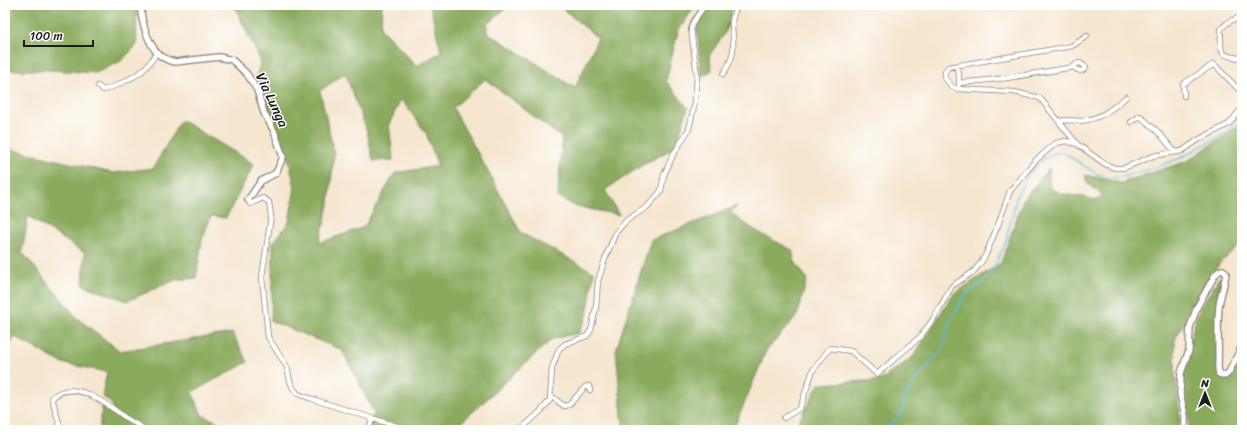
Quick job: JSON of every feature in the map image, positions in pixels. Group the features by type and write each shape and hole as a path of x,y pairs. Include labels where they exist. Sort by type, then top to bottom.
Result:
{"street":[{"path":"98,86 103,90 113,88 142,73 150,64 157,52 152,47 141,18 142,5"},
{"path":"520,430 548,403 551,396 552,368 559,349 565,344 587,336 591,330 596,308 598,281 616,232 627,220 647,206 661,191 664,175 672,155 689,129 695,102 697,75 691,29 693,22 705,5"},
{"path":"723,74 729,66 732,57 731,21 738,5"},
{"path":"1242,18 1236,18 1227,22 1221,29 1221,51 1228,57 1242,58"},
{"path":"1074,67 952,87 945,78 945,72 948,67 1072,46 1087,36"},
{"name":"Via Lunga","path":"157,52 160,56 176,62 219,57 232,60 247,74 256,90 264,113 274,131 283,157 276,173 261,181 248,198"},
{"path":"1184,96 1183,84 1214,64 1242,93"},
{"path":"956,66 959,74 958,86"},
{"path":"958,86 1014,92 1040,98 1077,144 1106,164 1115,168 1124,168 1153,156 1182,151 1198,140 1229,124 1242,108"},
{"path":"1059,121 1080,121 1100,116 1108,113 1126,97"},
{"path":"1131,122 1140,116 1159,133 1175,152"},
{"path":"784,418 800,408 813,370 830,348 851,351 877,374 920,337 934,318 952,286 973,272 980,264 986,254 998,225 1010,191 1035,161 1056,143 1066,141 1077,144"},
{"path":"248,198 250,204 263,198 270,202 270,232 262,277 268,336 287,367 293,388 298,394 408,430"},
{"path":"1185,430 1185,416 1180,394 1180,373 1188,350 1190,327 1197,307 1215,275 1219,271 1223,270 1226,273 1219,308 1218,366 1220,374 1225,376 1229,372 1242,346"},
{"path":"551,396 564,406 569,404 585,387 588,386 590,390"},
{"path":"60,430 52,398 61,392 74,391 86,393 132,422 143,427 144,430"},
{"path":"368,430 372,418"}],"green space":[{"path":"5,5 138,5 136,15 137,45 121,61 96,73 50,70 5,71"},
{"path":"234,5 382,5 381,29 417,66 441,52 430,5 510,5 487,24 487,32 575,88 598,38 558,5 696,5 678,31 666,81 688,108 675,147 641,166 605,190 619,215 575,206 558,197 562,138 485,79 453,108 521,233 594,272 587,316 579,333 552,339 453,430 368,430 374,413 342,350 271,321 273,243 289,222 295,187 286,149 256,76 261,62","holes":["345,73 367,131 373,161 393,160 389,124 401,99 426,133 438,166 395,173 364,227 319,243 329,204 334,153 320,91"]},
{"path":"711,5 735,5 732,9 726,31 709,56 712,70 701,77 697,25"},
{"path":"181,120 254,164 226,218 211,216 202,240 196,278 175,280 127,301 83,285 85,253 28,216 22,252 77,318 120,351 232,333 248,362 192,392 202,415 229,427 266,430 99,430 102,407 115,415 112,404 102,396 107,372 62,363 15,337 5,353 5,148 113,173 153,168"},
{"path":"1242,124 1242,243 1220,263 1175,339 1175,375 1180,417 1179,430 794,430 819,384 881,380 913,357 953,294 1001,263 1023,200 1049,168 1050,188 1064,194 1098,200 1102,195 1087,183 1085,175 1121,183 1187,161"},
{"path":"737,206 730,212 737,218 792,250 795,262 807,279 797,316 766,351 733,430 628,430 623,426 616,350 651,240"},
{"path":"1222,277 1223,279 1218,300 1218,376 1225,380 1230,378 1242,357 1242,430 1189,430 1189,414 1182,394 1184,372 1193,329 1202,305 1219,278"}],"waterway":[{"path":"885,430 903,410 905,397 918,377 943,348 950,321 961,301 970,291 982,283 992,272 1006,241 1017,196 1028,174 1039,163 1048,156 1063,152 1097,174 1110,178 1122,177 1163,165 1183,157 1230,130 1242,116"}]}
